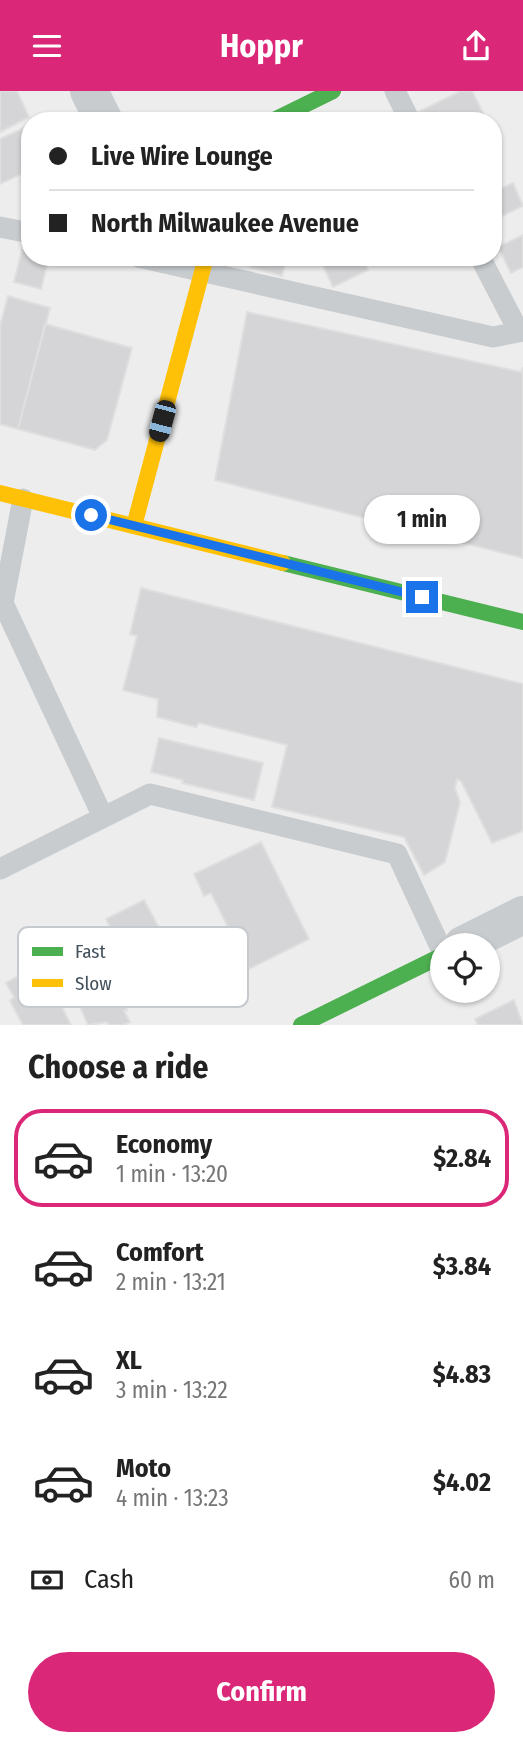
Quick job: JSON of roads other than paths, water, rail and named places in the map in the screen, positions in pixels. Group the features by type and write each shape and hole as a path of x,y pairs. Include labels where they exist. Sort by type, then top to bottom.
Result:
{"main road":[{"path":"290,112 333,91"},
{"path":"134,526 203,266"},
{"path":"0,493 523,622"},
{"path":"301,1025 430,960"}],"street":[{"path":"89,91 100,112"},
{"path":"487,933 523,915"}],"lane":[{"path":"395,91 406,112"},
{"path":"0,227 21,231"},
{"path":"212,266 493,337 521,331 485,266"},
{"path":"23,499 3,603 103,817"},
{"path":"0,869 150,794 397,854 433,933"}]}
